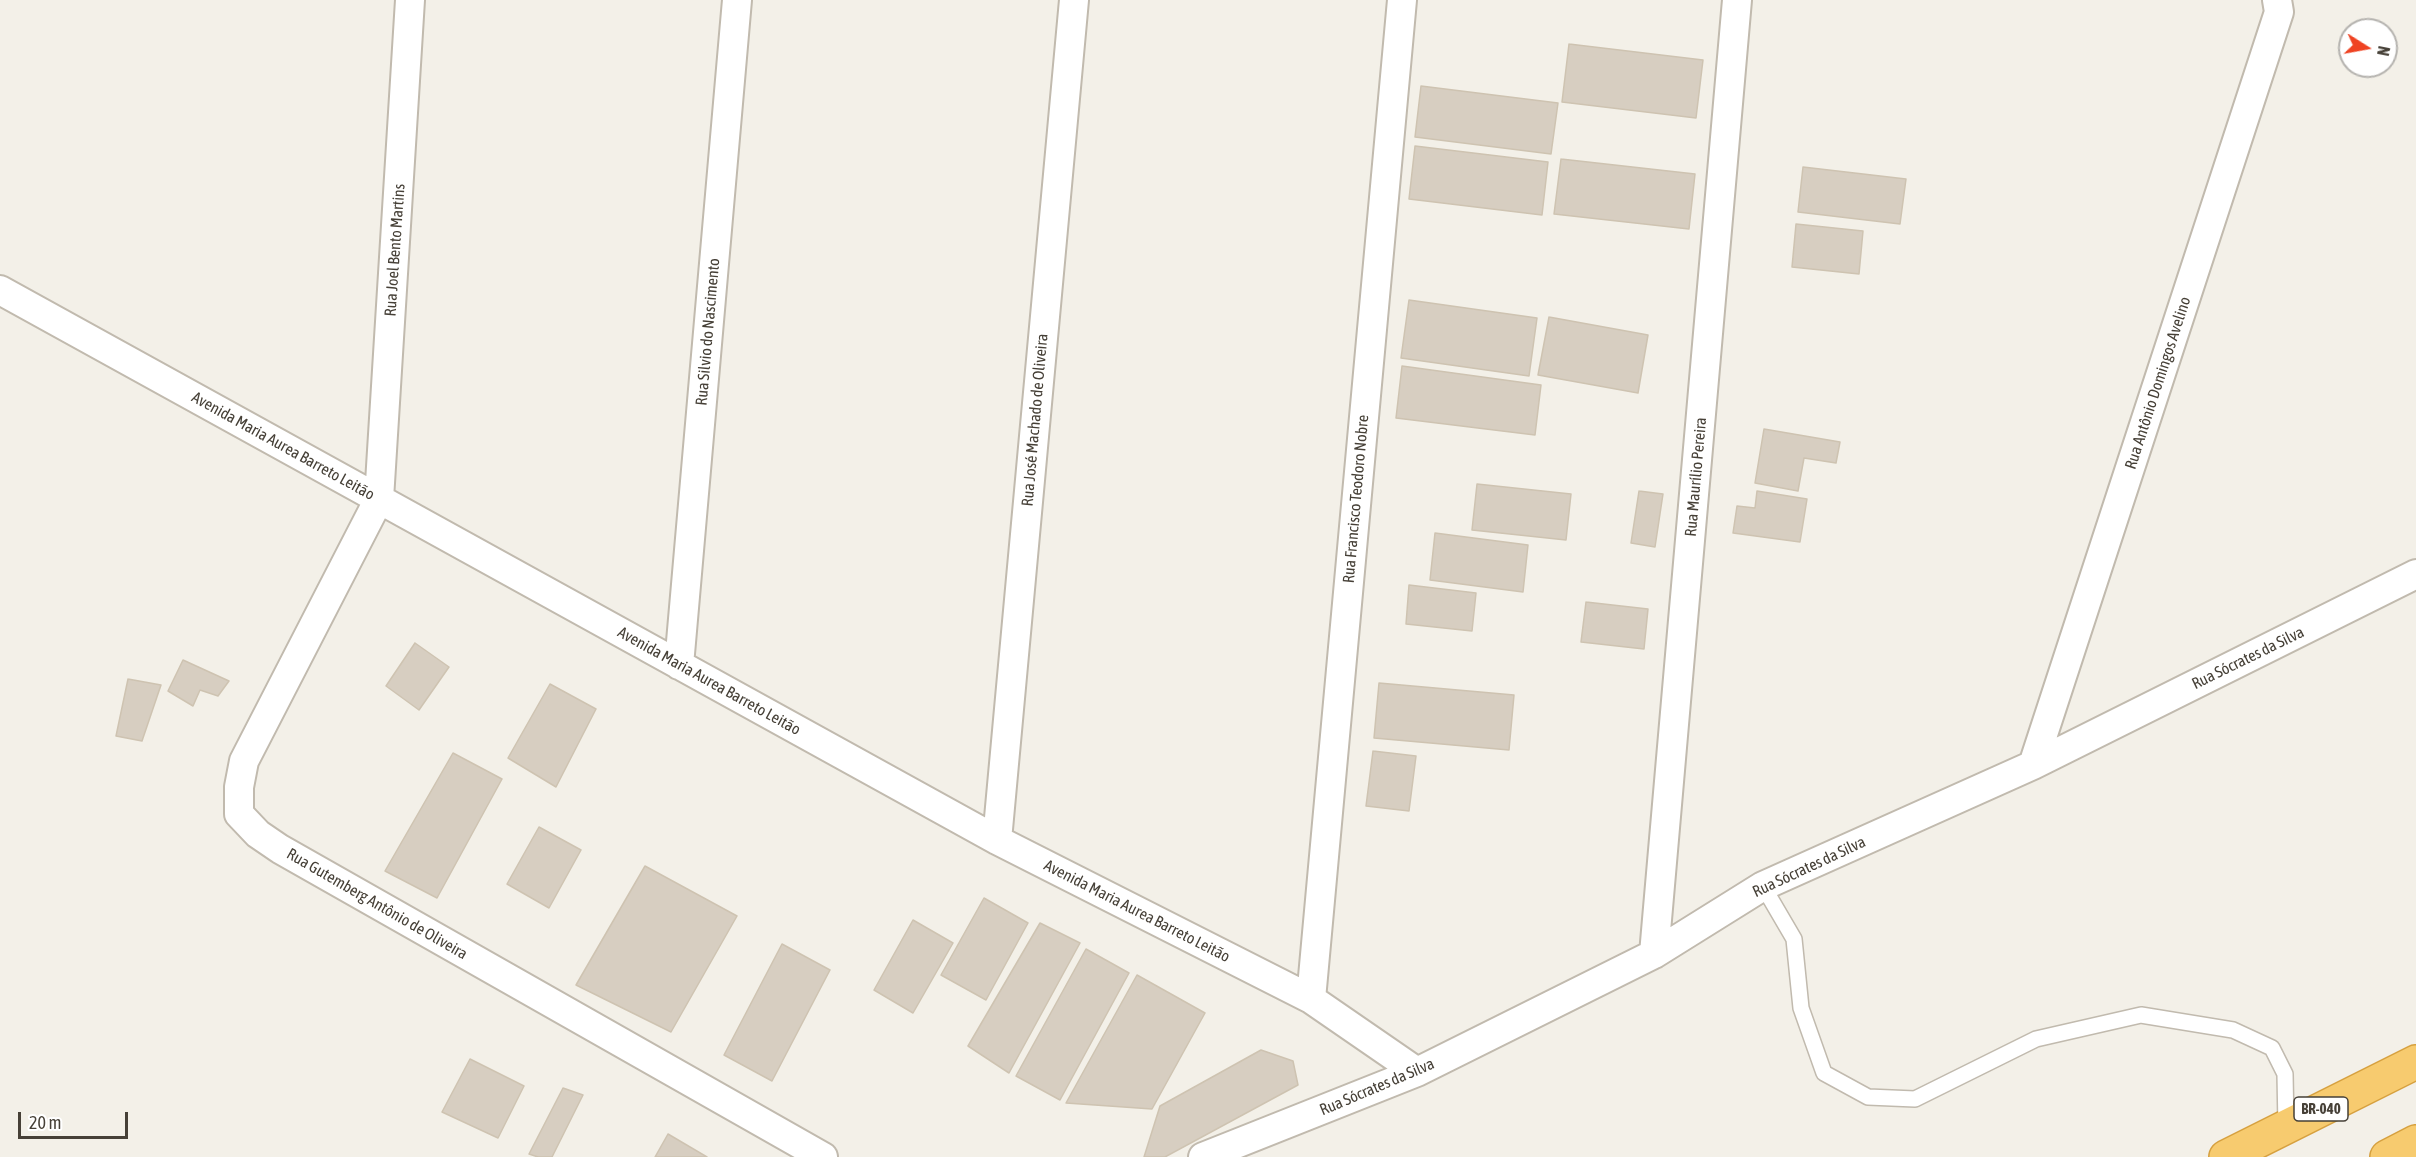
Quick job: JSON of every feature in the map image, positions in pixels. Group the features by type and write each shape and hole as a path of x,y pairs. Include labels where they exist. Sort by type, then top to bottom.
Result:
{"highway":[{"name":"BR-040","path":"2226,1157 2416,1062"},
{"path":"2387,1157 2416,1142"}],"street":[{"name":"Rua Joel Bento Martins","path":"379,499 410,0"},
{"name":"Rua Silvio do Nascimento","path":"679,665 737,0"},
{"name":"Rua José Machado de Oliveira","path":"997,840 1074,0"},
{"name":"Rua Francisco Teodoro Nobre","path":"1311,999 1402,0"},
{"name":"Rua Maurílio Pereira","path":"1654,954 1737,0"},
{"name":"Rua Antônio Domingos Avelino","path":"2033,765 2279,12 2277,0"},
{"name":"Avenida Maria Aurea Barreto Leitão","path":"0,290 997,840 1311,999 1417,1072"},
{"name":"Rua Gutemberg Antônio de Oliveira","path":"379,499 244,761 239,788 239,814 258,834 280,849 823,1157"},
{"name":"Rua Sócrates da Silva","path":"1203,1157 1417,1072 1654,954 1763,886 2033,765 2416,574"}],"lane":[{"path":"1763,886 1794,939 1801,1008 1824,1073 1868,1097 1915,1099 2036,1039 2141,1015 2233,1030 2272,1048 2285,1074 2286,1127"}],"building":[{"path":"1569,44 1703,60 1696,118 1562,102"},
{"path":"1421,86 1558,103 1551,154 1415,137"},
{"path":"1415,146 1548,162 1542,215 1409,199"},
{"path":"1561,159 1695,174 1689,229 1554,214"},
{"path":"1803,167 1906,179 1900,224 1798,212"},
{"path":"1796,224 1863,231 1859,274 1792,267"},
{"path":"1409,300 1537,318 1529,376 1401,358"},
{"path":"1549,317 1648,335 1638,393 1538,375"},
{"path":"1402,366 1541,385 1535,435 1396,418"},
{"path":"1764,429 1840,442 1836,463 1804,458 1798,491 1755,483"},
{"path":"1477,484 1571,494 1566,540 1472,530"},
{"path":"1639,491 1663,494 1655,547 1631,543"},
{"path":"1757,491 1807,499 1800,542 1733,533 1737,506 1755,508"},
{"path":"1435,533 1528,545 1523,592 1430,580"},
{"path":"1409,585 1476,593 1472,631 1406,624"},
{"path":"1586,602 1648,609 1644,649 1581,642"},
{"path":"415,643 449,667 419,710 386,686"},
{"path":"183,660 229,681 218,696 200,690 193,706 168,691"},
{"path":"128,679 161,685 142,741 116,736"},
{"path":"1379,683 1514,695 1509,750 1374,738"},
{"path":"550,684 596,709 556,787 508,758"},
{"path":"1373,751 1416,756 1409,811 1366,806"},
{"path":"453,753 502,779 437,898 385,871"},
{"path":"539,827 581,850 549,908 507,884"},
{"path":"645,866 737,916 671,1032 576,985"},
{"path":"984,898 1028,923 986,1000 941,975"},
{"path":"913,920 953,943 913,1013 874,990"},
{"path":"1040,923 1080,943 1009,1073 968,1046"},
{"path":"782,944 830,970 772,1081 724,1055"},
{"path":"1086,949 1129,973 1060,1100 1016,1076"},
{"path":"1137,975 1205,1013 1152,1109 1066,1103"},
{"path":"1261,1050 1293,1061 1298,1085 1165,1157 1144,1157 1160,1106"},
{"path":"470,1059 524,1086 498,1138 442,1112"},
{"path":"563,1088 583,1095 552,1157 538,1157 529,1154"},
{"path":"668,1134 707,1157 655,1157"}]}
